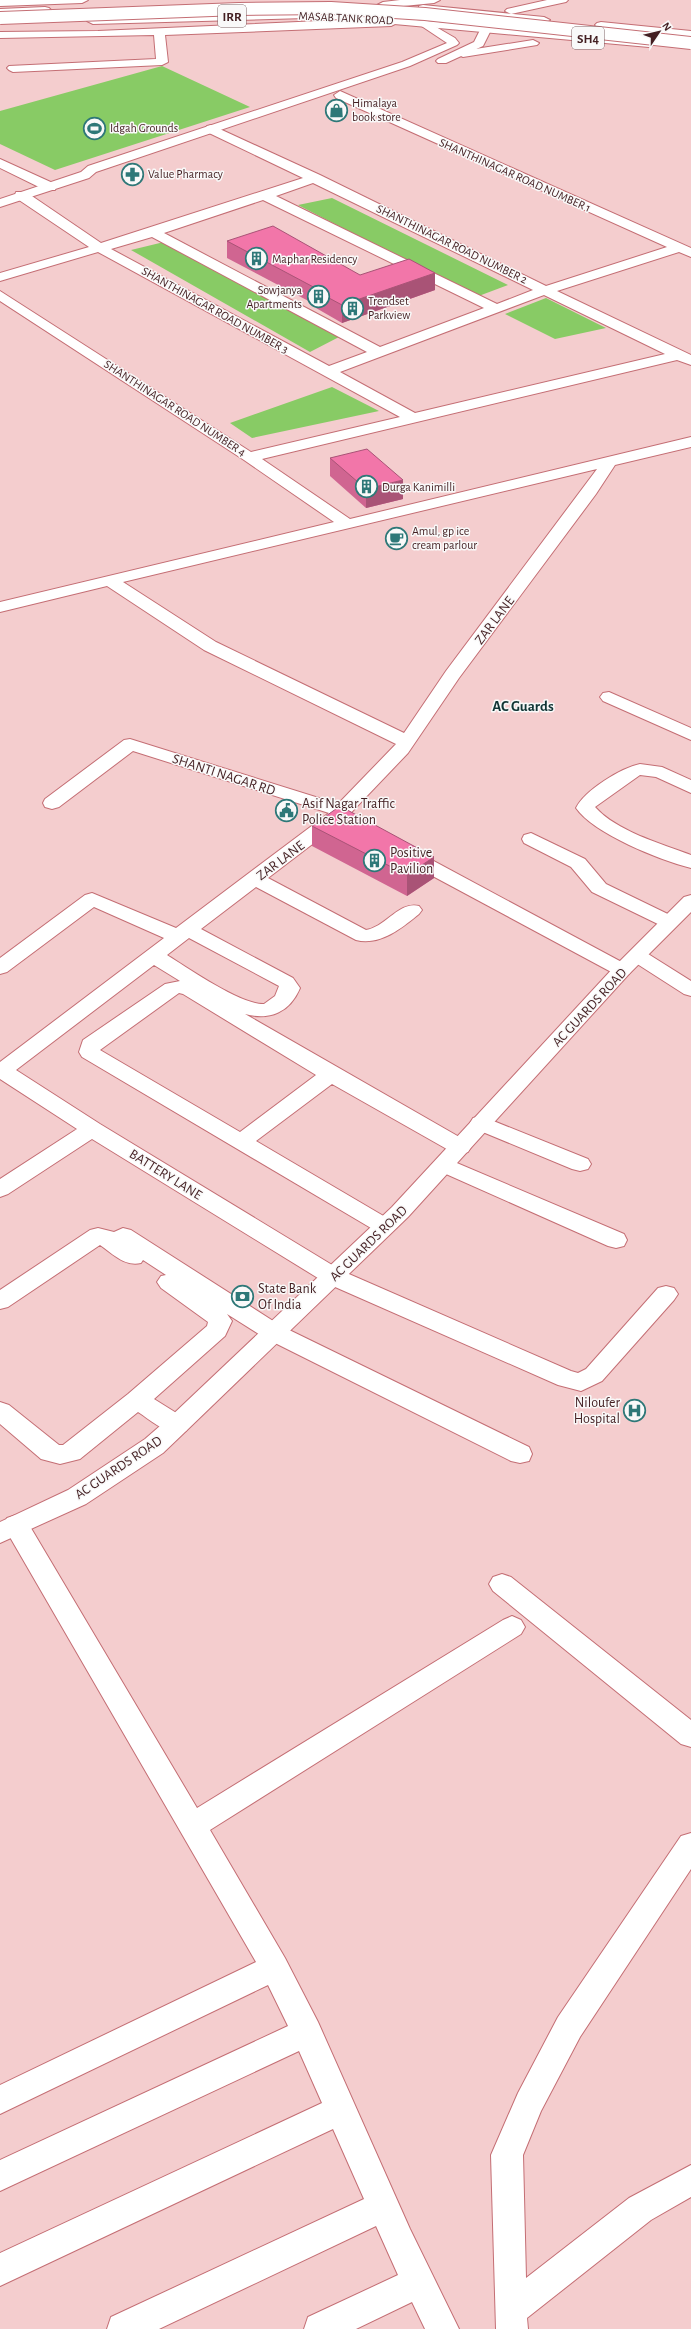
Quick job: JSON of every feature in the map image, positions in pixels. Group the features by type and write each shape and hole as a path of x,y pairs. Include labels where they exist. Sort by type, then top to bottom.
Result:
{"main road":[{"path":"6,2 82,0"},
{"name":"IRR","path":"383,5 434,0"},
{"path":"463,28 463,12 468,0"},
{"name":"SH4","path":"531,19 507,8 562,0"},
{"name":"MASAB TANK ROAD","path":"0,13 45,10 299,2 383,5 463,12 487,10 531,19 691,34"},
{"path":"0,13 265,5 334,5 421,11 691,39"},
{"path":"0,18 246,9 331,8 425,14 691,43"},
{"path":"45,10 47,22"},
{"path":"463,54 479,44 485,30 487,10"},
{"name":"MASAB TANK ROAD","path":"0,24 306,15 424,23 463,28 691,48"},
{"path":"0,35 65,36 317,23 391,24"},
{"path":"0,202 50,187 85,174 100,174 216,131 406,64 453,43 451,40 424,23"},
{"path":"609,40 614,26"},
{"path":"641,44 650,29"},
{"path":"13,68 162,62 159,31"},
{"path":"46,48 65,36"},
{"path":"216,131 340,96 463,54 521,44 586,38"},
{"path":"0,76 33,56"},
{"name":"SHANTHINAGAR ROAD NUMBER 1","path":"340,96 685,251"},
{"name":"SHANTHINAGAR ROAD NUMBER 2","path":"216,131 316,178 685,358"},
{"path":"0,163 50,187"},
{"path":"0,277 153,232 316,178"},
{"name":"SHANTHINAGAR ROAD NUMBER 3","path":"21,195 98,247 413,418"},
{"path":"264,195 497,308"},
{"path":"153,232 380,353"},
{"path":"327,372 546,290 685,251"},
{"name":"SHANTHINAGAR ROAD NUMBER 4","path":"0,295 250,457 347,524"},
{"path":"250,457 413,418 685,358"},
{"path":"0,607 691,442"},
{"name":"ZAR LANE","path":"1,1070 184,934 255,879 342,817 407,742 452,675 590,491 609,462"},
{"path":"110,581 210,646 407,742"},
{"path":"609,697 691,735"},
{"name":"SHANTI NAGAR RD","path":"52,803 130,744 342,817"},
{"path":"688,857 611,828 589,815 585,808 588,802 633,771 641,768 654,770 691,787"},
{"path":"531,839 578,863 599,888 669,922"},
{"path":"392,846 630,963 691,990"},
{"path":"255,879 363,936 375,936 383,932 412,910"},
{"path":"0,968 92,899 184,934 286,982 290,988 287,997 276,1007 261,1011 244,1007 154,956"},
{"name":"AC GUARDS ROAD","path":"8,1529 77,1497 154,1446 177,1425 273,1332 334,1277 445,1165 481,1123 630,963 691,901"},
{"path":"384,1226 96,1057 89,1052 90,1045 172,988 180,987 190,990 332,1074 460,1147"},
{"name":"BATTERY LANE","path":"1,1070 92,1129 334,1277 566,1379 581,1382 594,1375 666,1294"},
{"path":"241,1142 332,1074"},
{"path":"481,1123 580,1164"},
{"path":"0,1189 92,1129"},
{"path":"445,1165 616,1240"},
{"path":"0,1302 98,1236 106,1238 213,1313 220,1322 217,1330 137,1400 71,1452 60,1455 50,1452 0,1411"},
{"path":"123,1236 273,1332 520,1454"},
{"path":"137,1400 177,1425"},
{"path":"8,1529 194,1826 275,1967 307,2032 340,2110 418,2282 443,2329"},
{"path":"502,1584 639,1697 691,1736"},
{"path":"194,1826 512,1627"},
{"path":"511,2320 507,2155 529,2103 569,2027 691,1845"},
{"path":"0,2100 275,1967"},
{"path":"0,2176 307,2032"},
{"path":"0,2270 340,2110"},
{"path":"511,2320 640,2209 691,2180"},
{"path":"123,2329 383,2206"},
{"path":"320,2329 418,2282"}],"green space":[{"name":"Idgah Grounds","path":"162,66 250,107 55,170 0,144 0,111"},
{"path":"332,198 508,285 476,297 298,205"},
{"path":"164,242 339,337 310,352 131,250"},
{"path":"546,298 606,328 555,339 505,314"},
{"path":"332,387 379,411 252,438 230,423"}],"building":[{"path":"273,226 360,275 409,259 435,273 342,305 316,291 319,290 227,241"},
{"path":"367,449 403,480 366,489 330,458"},
{"path":"340,806 434,857 407,875 312,826"}],"place":[{"name":"Himalaya book store","path":"337,110"},
{"name":"Idgah Grounds","path":"94,128"},
{"name":"Value Pharmacy","path":"132,174"},
{"name":"Maphar Residency","path":"256,259"},
{"name":"Sowjanya Apartments","path":"318,297"},
{"name":"Trendset Parkview","path":"352,308"},
{"name":"Durga Kanimilli","path":"366,487"},
{"name":"Amul, gp ice cream parlour","path":"397,538"},
{"name":"Asif Nagar Traffic Police Station","path":"286,811"},
{"name":"Positive Pavilion","path":"374,860"},
{"name":"State Bank Of India","path":"242,1296"},
{"name":"Niloufer Hospital","path":"635,1410"}],"district":[{"name":"AC Guards","path":"523,706"}]}
